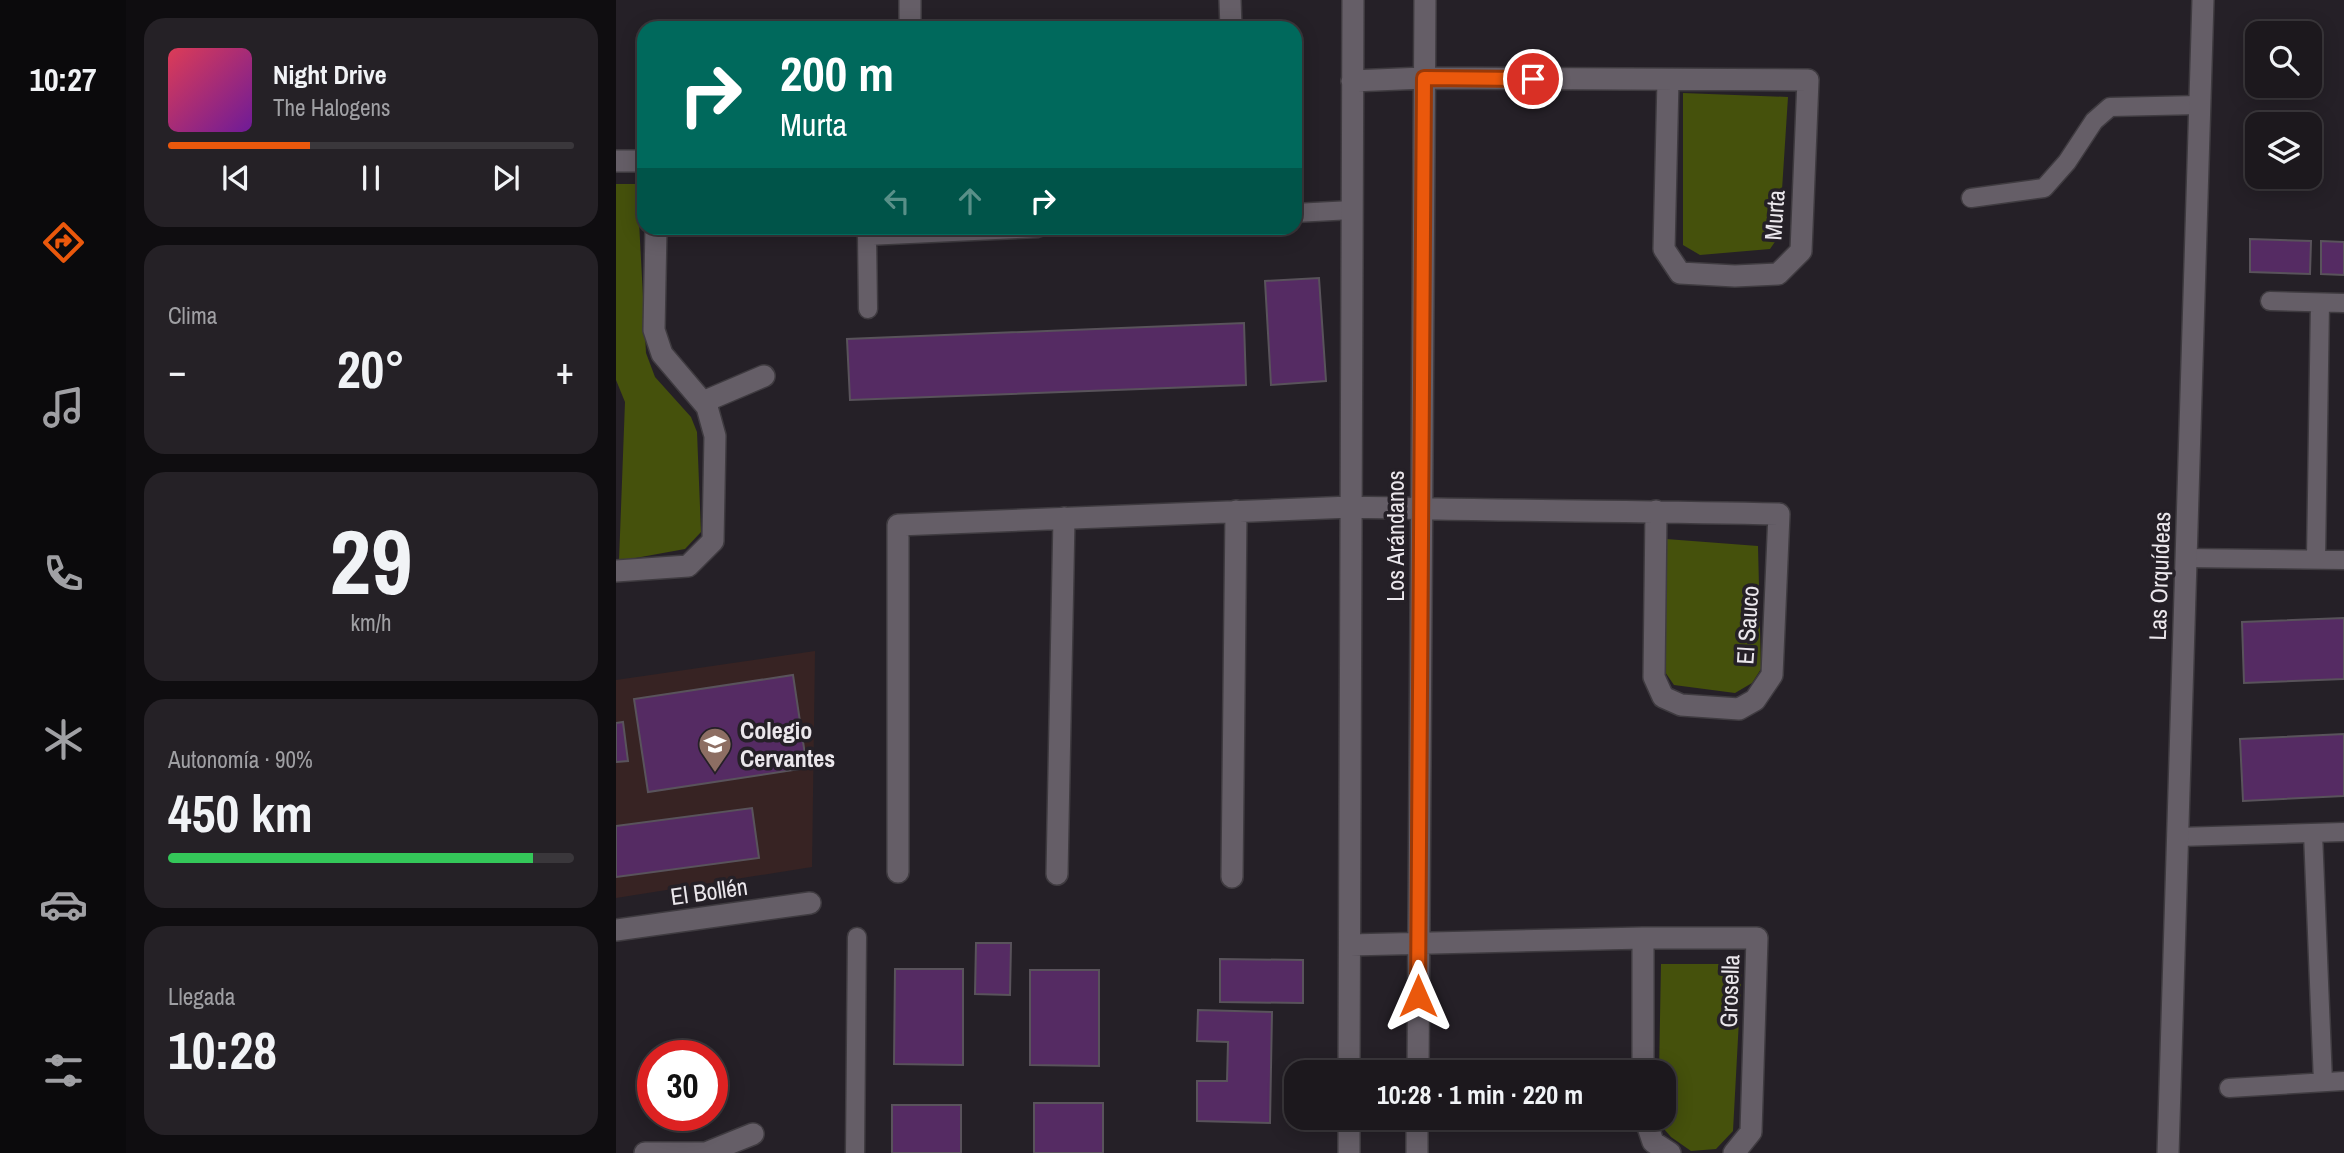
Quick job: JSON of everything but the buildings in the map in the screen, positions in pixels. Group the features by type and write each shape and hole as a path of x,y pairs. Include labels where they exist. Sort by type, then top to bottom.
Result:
{"street":[{"path":"910,0 910,21"},
{"path":"1230,0 1230,21"},
{"name":"Los Arándanos","path":"1349,1060 1353,0"},
{"name":"Los Arándanos","path":"1418,1060 1425,0"},
{"name":"Las Orquídeas","path":"2168,1153 2203,0"},
{"name":"Murta","path":"1352,81 1424,78 1808,80 1801,251 1778,274 1680,274 1664,249 1668,80"},
{"path":"616,161 637,161"},
{"path":"616,571 688,566 713,541 715,436 707,407 662,354 654,330 656,235"},
{"path":"703,402 764,376"},
{"name":"El Sauco","path":"898,872 898,525 1351,507 1656,511 1779,514 1772,675 1755,700 1739,709 1681,705 1662,697 1654,677 1656,511"},
{"path":"1232,877 1236,511"},
{"path":"1057,874 1064,518"},
{"name":"El Bollén","path":"616,930 810,904"},
{"path":"1643,937 1643,1060"},
{"name":"Grosella","path":"1350,945 1643,937 1757,939 1751,1132 1734,1153"},
{"path":"1349,1130 1349,1153"},
{"path":"1417,1153 1418,1130"},
{"path":"1649,1130 1653,1142 1670,1153"},
{"path":"645,1153 706,1153 753,1133"}],"lane":[{"path":"1970,198 2044,188 2067,162 2094,121 2110,107 2199,105"},
{"path":"1302,214 1352,210"},
{"path":"868,309 867,236 888,235"},
{"path":"2270,301 2344,303"},
{"path":"2316,559 2320,303"},
{"path":"2186,558 2344,560"},
{"path":"2178,837 2344,832"},
{"path":"2313,833 2323,1082"},
{"path":"855,1153 857,937"},
{"path":"2230,1088 2344,1081"}],"shaded area":[{"name":"Colegio Cervantes","path":"815,651 812,867 616,898 616,680"}],"green space":[{"path":"1683,93 1788,97 1779,236 1770,249 1700,255 1683,245"},
{"path":"616,184 637,184 637,235 640,235 646,353 655,377 691,417 697,432 701,532 685,549 619,561 625,402 616,380"},
{"path":"1666,539 1758,546 1761,669 1752,683 1735,693 1674,685 1665,672"},
{"path":"1661,964 1742,964 1733,1131 1716,1149 1691,1151 1665,1130 1676,1130 1676,1060 1659,1060"}],"place":[{"name":"Colegio Cervantes","path":"715,774"}],"route":[{"path":"1418,996 1424,78 1533,79"}]}
